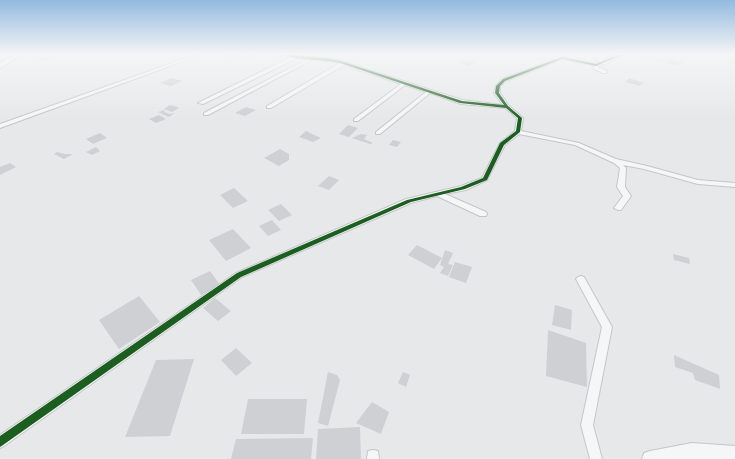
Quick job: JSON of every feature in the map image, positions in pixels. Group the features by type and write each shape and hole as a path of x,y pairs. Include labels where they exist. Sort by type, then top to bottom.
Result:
{"street":[{"path":"0,126 141,75"},
{"path":"201,103 257,75"},
{"path":"206,114 279,75"},
{"path":"269,107 323,75"},
{"path":"382,75 461,102 508,107"},
{"path":"0,442 239,275 409,201 463,188 485,179 502,144 518,132 520,118 508,107 498,92 498,86 504,80 515,75"},
{"path":"356,120 405,83"},
{"path":"378,133 429,92"},
{"path":"518,132 577,144 615,161 645,167 698,182 735,185"},
{"path":"615,161 623,168 621,187 627,196 618,208"},
{"path":"438,194 483,214"},
{"path":"581,279 607,327 587,425 596,459"},
{"path":"650,459 692,451 735,454"}],"building":[{"path":"171,78 182,81 171,86 160,83"},
{"path":"629,78 644,83 639,86 626,82"},
{"path":"170,105 179,108 172,112 164,109"},
{"path":"246,107 256,110 245,116 235,113"},
{"path":"165,110 164,112 170,114 175,113 169,117 158,112"},
{"path":"159,115 166,119 156,123 149,119"},
{"path":"348,125 358,128 349,137 339,134"},
{"path":"306,131 321,138 313,142 299,137"},
{"path":"100,133 107,138 93,144 86,139"},
{"path":"361,134 367,135 364,139 373,143 370,144 352,138"},
{"path":"393,140 401,142 397,147 389,145"},
{"path":"96,147 100,151 92,155 86,152"},
{"path":"280,149 289,154 289,160 279,166 264,158"},
{"path":"57,152 73,154 64,159 54,154"},
{"path":"10,163 16,167 0,175 0,167"},
{"path":"329,176 339,180 329,190 318,186"},
{"path":"234,188 248,201 233,208 220,195"},
{"path":"281,204 292,215 279,221 268,210"},
{"path":"272,220 281,230 268,236 259,226"},
{"path":"233,229 251,248 226,261 209,240"},
{"path":"417,245 442,258 434,269 408,255"},
{"path":"445,250 453,253 448,264 453,265 448,276 440,273 444,267 440,265"},
{"path":"673,254 689,258 690,264 674,260"},
{"path":"455,262 472,267 466,283 449,277"},
{"path":"210,271 220,285 201,295 191,280"},
{"path":"139,296 160,322 119,349 99,320"},
{"path":"215,298 231,311 218,321 203,308"},
{"path":"555,305 572,310 571,330 552,325"},
{"path":"548,330 586,343 587,387 546,376"},
{"path":"236,348 252,363 236,376 221,360"},
{"path":"674,355 719,375 720,389 695,380 693,373 675,367"},
{"path":"194,359 170,436 125,437 156,360"},
{"path":"328,372 337,375 340,380 328,426 318,423"},
{"path":"403,372 410,375 406,387 398,383"},
{"path":"248,399 307,399 304,434 241,434"},
{"path":"372,402 389,412 381,434 356,423"},
{"path":"360,427 361,459 316,459 318,429"},
{"path":"313,438 311,459 231,459 236,439"}],"cycle path":[{"path":"381,75 461,102 507,107"},
{"path":"0,442 239,275 409,201 463,188 485,179 502,144 518,132 520,118 507,107 497,93 498,86 504,80 516,75"}]}
